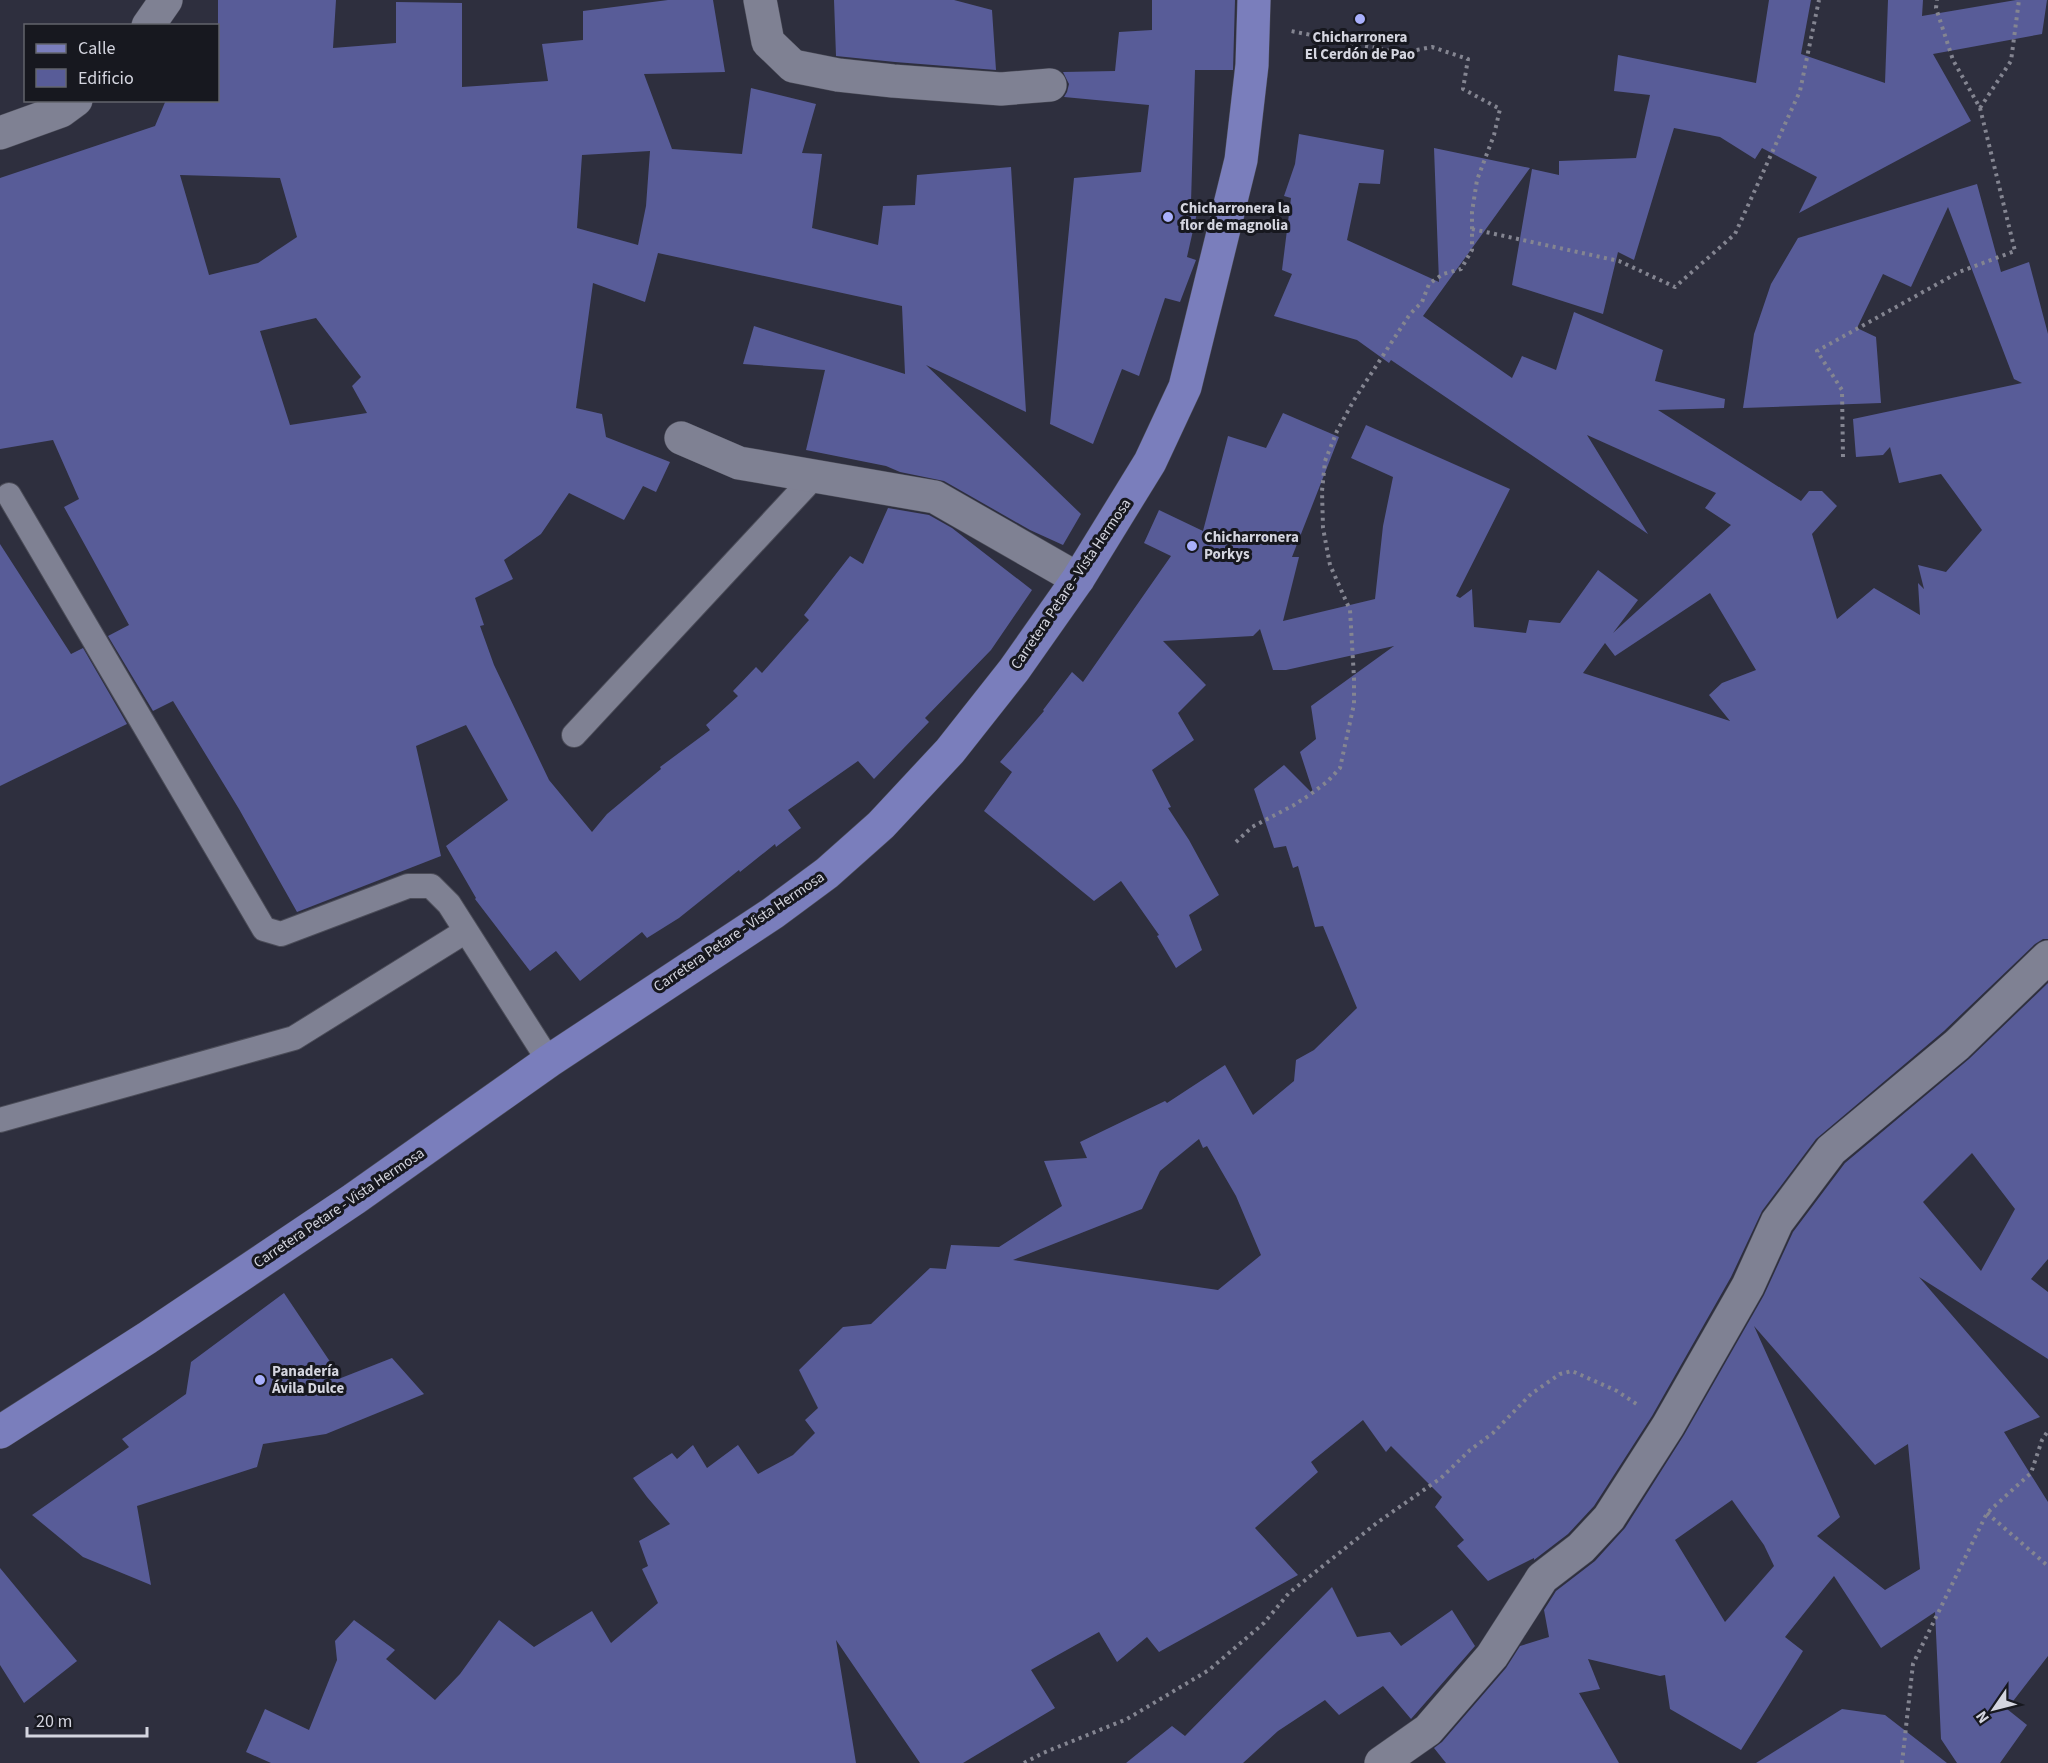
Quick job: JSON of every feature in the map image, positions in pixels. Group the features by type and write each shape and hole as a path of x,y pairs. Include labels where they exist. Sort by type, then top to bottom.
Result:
{"main road":[{"name":"Carretera Petare - Vista Hermosa","path":"0,1432 147,1338 354,1199 549,1061 773,913 826,873 882,825 950,751 1014,670 1078,579 1150,462 1185,387 1241,160 1252,65 1254,12"}],"street":[{"path":"149,24 166,0"},
{"path":"760,0 768,42 794,66 838,75 1001,89 1050,85"},
{"path":"0,133 61,111 73,102"},
{"path":"681,438 739,463 935,496 1078,579"},
{"path":"1381,1763 1428,1730 1492,1656 1542,1578 1581,1548 1609,1518 1668,1426 1748,1286 1777,1222 1831,1150 1957,1045 2048,957"}],"lane":[{"path":"574,735 814,477"},
{"path":"9,495 264,929 281,934 408,886 431,886 449,904 549,1061"},
{"path":"0,1120 294,1038 466,931"}],"path":[{"path":"1472,229 1619,261 1675,287 1735,234 1800,91 1819,0"},
{"path":"1843,457 1842,390 1817,351 1959,272 2015,251 1980,108 1953,60 1936,8 1937,0"},
{"path":"1980,108 2011,61 2019,0"},
{"path":"1236,842 1252,827 1294,806 1311,794 1340,768 1354,704 1354,678 1350,610 1330,565 1323,528 1324,461 1354,400 1410,314 1422,302 1429,284 1443,274 1461,269 1472,250 1477,180 1494,135 1500,109 1463,89 1468,59 1432,47 1401,53 1254,12"},
{"path":"1024,1763 1127,1719 1209,1670 1264,1623 1290,1593 1378,1522 1441,1478 1470,1450 1493,1433 1531,1394 1560,1374 1572,1371 1617,1391 1668,1426"},
{"path":"1902,1763 1913,1664 1987,1513 2031,1473 2042,1440 2048,1431"},
{"path":"1987,1513 2048,1566"}],"building":[{"path":"218,0 336,0 333,48 396,43 396,2 462,3 462,87 548,81 542,44 583,40 583,11 668,0 713,0 725,72 644,74 672,149 742,154 751,88 816,104 802,153 822,154 812,228 878,245 883,206 915,205 917,175 1011,167 1026,412 926,365 1081,514 1063,545 1030,530 944,481 900,472 886,466 806,450 825,370 743,364 754,326 905,374 902,306 658,253 645,302 593,283 576,408 602,414 606,437 670,462 656,492 643,486 624,520 569,493 541,534 504,560 513,579 475,598 484,625 480,626 494,665 549,780 592,832 607,814 661,769 660,767 710,730 706,725 738,696 733,691 756,667 762,673 809,620 804,615 850,556 863,564 888,508 929,515 952,528 1032,590 991,650 925,718 929,722 874,779 858,761 788,810 801,828 776,847 775,844 740,872 739,870 679,918 647,938 642,932 580,981 556,951 530,971 475,899 446,846 508,800 466,725 416,746 441,856 297,912 239,809 173,701 153,711 108,636 129,625 64,507 79,499 53,440 0,449 0,178 155,126 165,102 219,102","holes":["650,151 646,206 638,245 577,228 582,155","180,175 280,178 297,237 258,263 209,275","316,318 361,377 352,386 367,413 290,425 260,331"]},
{"path":"834,0 954,0 992,10 996,70 836,56"},
{"path":"1152,0 1235,0 1233,70 1195,70 1191,202 1199,204 1187,257 1196,260 1180,302 1165,298 1139,376 1122,369 1093,444 1050,424 1074,178 1141,172 1149,105 1064,97 1069,84 1063,72 1115,71 1119,32 1152,30"},
{"path":"1769,0 1811,0 1801,54 1885,83 1888,0 1923,0 1922,16 2016,0 2047,0 2042,34 1933,54 1971,121 1799,213 1817,177 1762,148 1755,159 1720,137 1674,128 1634,260 1618,252 1603,314 1512,285 1532,169 1559,175 1559,161 1636,158 1650,95 1614,91 1618,55 1756,83"},
{"path":"1299,134 1384,150 1380,184 1359,183 1347,240 1439,282 1434,148 1530,168 1423,316 1512,378 1522,356 1556,370 1574,312 1663,350 1655,381 1725,399 1724,408 1658,410 1801,501 1809,491 1822,491 1837,506 1812,534 1837,619 1874,588 1920,615 1918,583 1924,589 1918,565 1946,572 1982,530 1941,474 1899,483 1890,447 1883,455 1856,457 1853,419 2022,383 2014,379 1948,207 1911,287 1883,274 1857,328 1876,337 1881,403 1743,408 1754,334 1771,284 1798,238 1977,184 2001,272 2029,262 2048,334 2048,939 2035,944 1944,1031 1816,1139 1762,1211 1731,1277 1652,1416 1594,1506 1568,1534 1534,1560 1534,1558 1488,1581 1457,1546 1464,1540 1435,1507 1442,1497 1391,1446 1386,1452 1363,1420 1311,1462 1318,1472 1255,1528 1298,1575 1159,1652 1147,1637 1117,1662 1099,1632 1031,1670 1055,1708 963,1763 920,1763 836,1640 856,1763 271,1763 246,1752 265,1709 309,1730 337,1660 335,1641 354,1620 395,1650 386,1659 435,1700 460,1674 499,1620 534,1647 592,1611 611,1643 658,1603 642,1569 648,1566 639,1541 670,1524 633,1478 672,1453 677,1459 693,1445 707,1468 738,1445 758,1474 793,1455 815,1433 805,1420 818,1408 799,1370 843,1327 871,1324 930,1268 946,1269 951,1245 999,1247 1062,1206 1044,1161 1087,1158 1080,1142 1165,1101 1167,1103 1225,1065 1253,1115 1294,1081 1296,1060 1314,1050 1357,1008 1323,926 1315,927 1298,866 1293,868 1286,846 1274,848 1254,789 1284,765 1314,795 1300,752 1316,739 1311,706 1394,646 1286,670 1273,670 1260,629 1253,636 1163,641 1206,685 1178,713 1194,740 1152,770 1171,807 1168,808 1189,840 1219,895 1189,915 1202,950 1176,968 1157,936 1159,935 1121,881 1094,901 984,811 1012,772 1000,762 1044,711 1072,672 1083,682 1171,556 1144,543 1159,510 1203,531 1228,436 1266,448 1283,413 1339,437 1292,557 1299,557 1283,621 1375,599 1383,526 1393,477 1351,458 1366,425 1510,489 1456,596 1460,598 1472,589 1474,627 1526,633 1529,620 1560,623 1598,570 1638,600 1613,633 1731,525 1705,508 1716,493 1587,435 1648,534 1391,360 1389,363 1357,340 1274,316 1292,274 1282,270 1291,198 1284,196 1295,164","holes":["1710,593 1756,670 1722,683 1709,695 1730,721 1583,673 1605,643 1615,656","1199,1139 1203,1148 1207,1146 1236,1196 1261,1255 1218,1290 1013,1260 1142,1209 1160,1171"]},
{"path":"0,544 71,654 83,648 127,724 0,786"},
{"path":"2048,983 2048,1259 2031,1279 2048,1292 2048,1359 1919,1277 2040,1417 2004,1432 2048,1502 2048,1656 2007,1709 2027,1725 2000,1763 1957,1763 1941,1739 1935,1612 1881,1648 1834,1576 1785,1637 1803,1651 1741,1750 1670,1709 1665,1675 1660,1676 1588,1659 1600,1689 1579,1693 1619,1763 1446,1763 1434,1748 1442,1742 1506,1668 1520,1646 1549,1637 1544,1610 1556,1591 1595,1561 1625,1528 1684,1435 1764,1295 1793,1232 1845,1163 1969,1059","holes":["1972,1153 2015,1209 1981,1271 1923,1202","1754,1326 1875,1465 1908,1444 1920,1569 1885,1590 1817,1536 1840,1517","1732,1500 1764,1545 1774,1566 1725,1622 1675,1540"]},
{"path":"284,1293 341,1378 392,1358 424,1394 326,1434 263,1444 257,1467 137,1506 151,1585 83,1557 32,1515 129,1447 122,1439 186,1394 191,1362"},
{"path":"0,1568 77,1661 24,1703 0,1665"},
{"path":"1332,1587 1357,1637 1390,1632 1401,1646 1452,1610 1475,1646 1411,1719 1383,1686 1339,1715 1325,1700 1278,1731 1243,1763 1126,1763 1172,1726 1185,1736"},
{"path":"1842,1709 1885,1715 1947,1763 1756,1763"}],"place":[{"name":"Chicharronera El Cerdón de Pao","path":"1360,19"},
{"name":"Chicharronera la flor de magnolia","path":"1168,217"},
{"name":"Chicharronera Porkys","path":"1192,546"},
{"name":"Panadería Ávila Dulce","path":"260,1380"}]}
